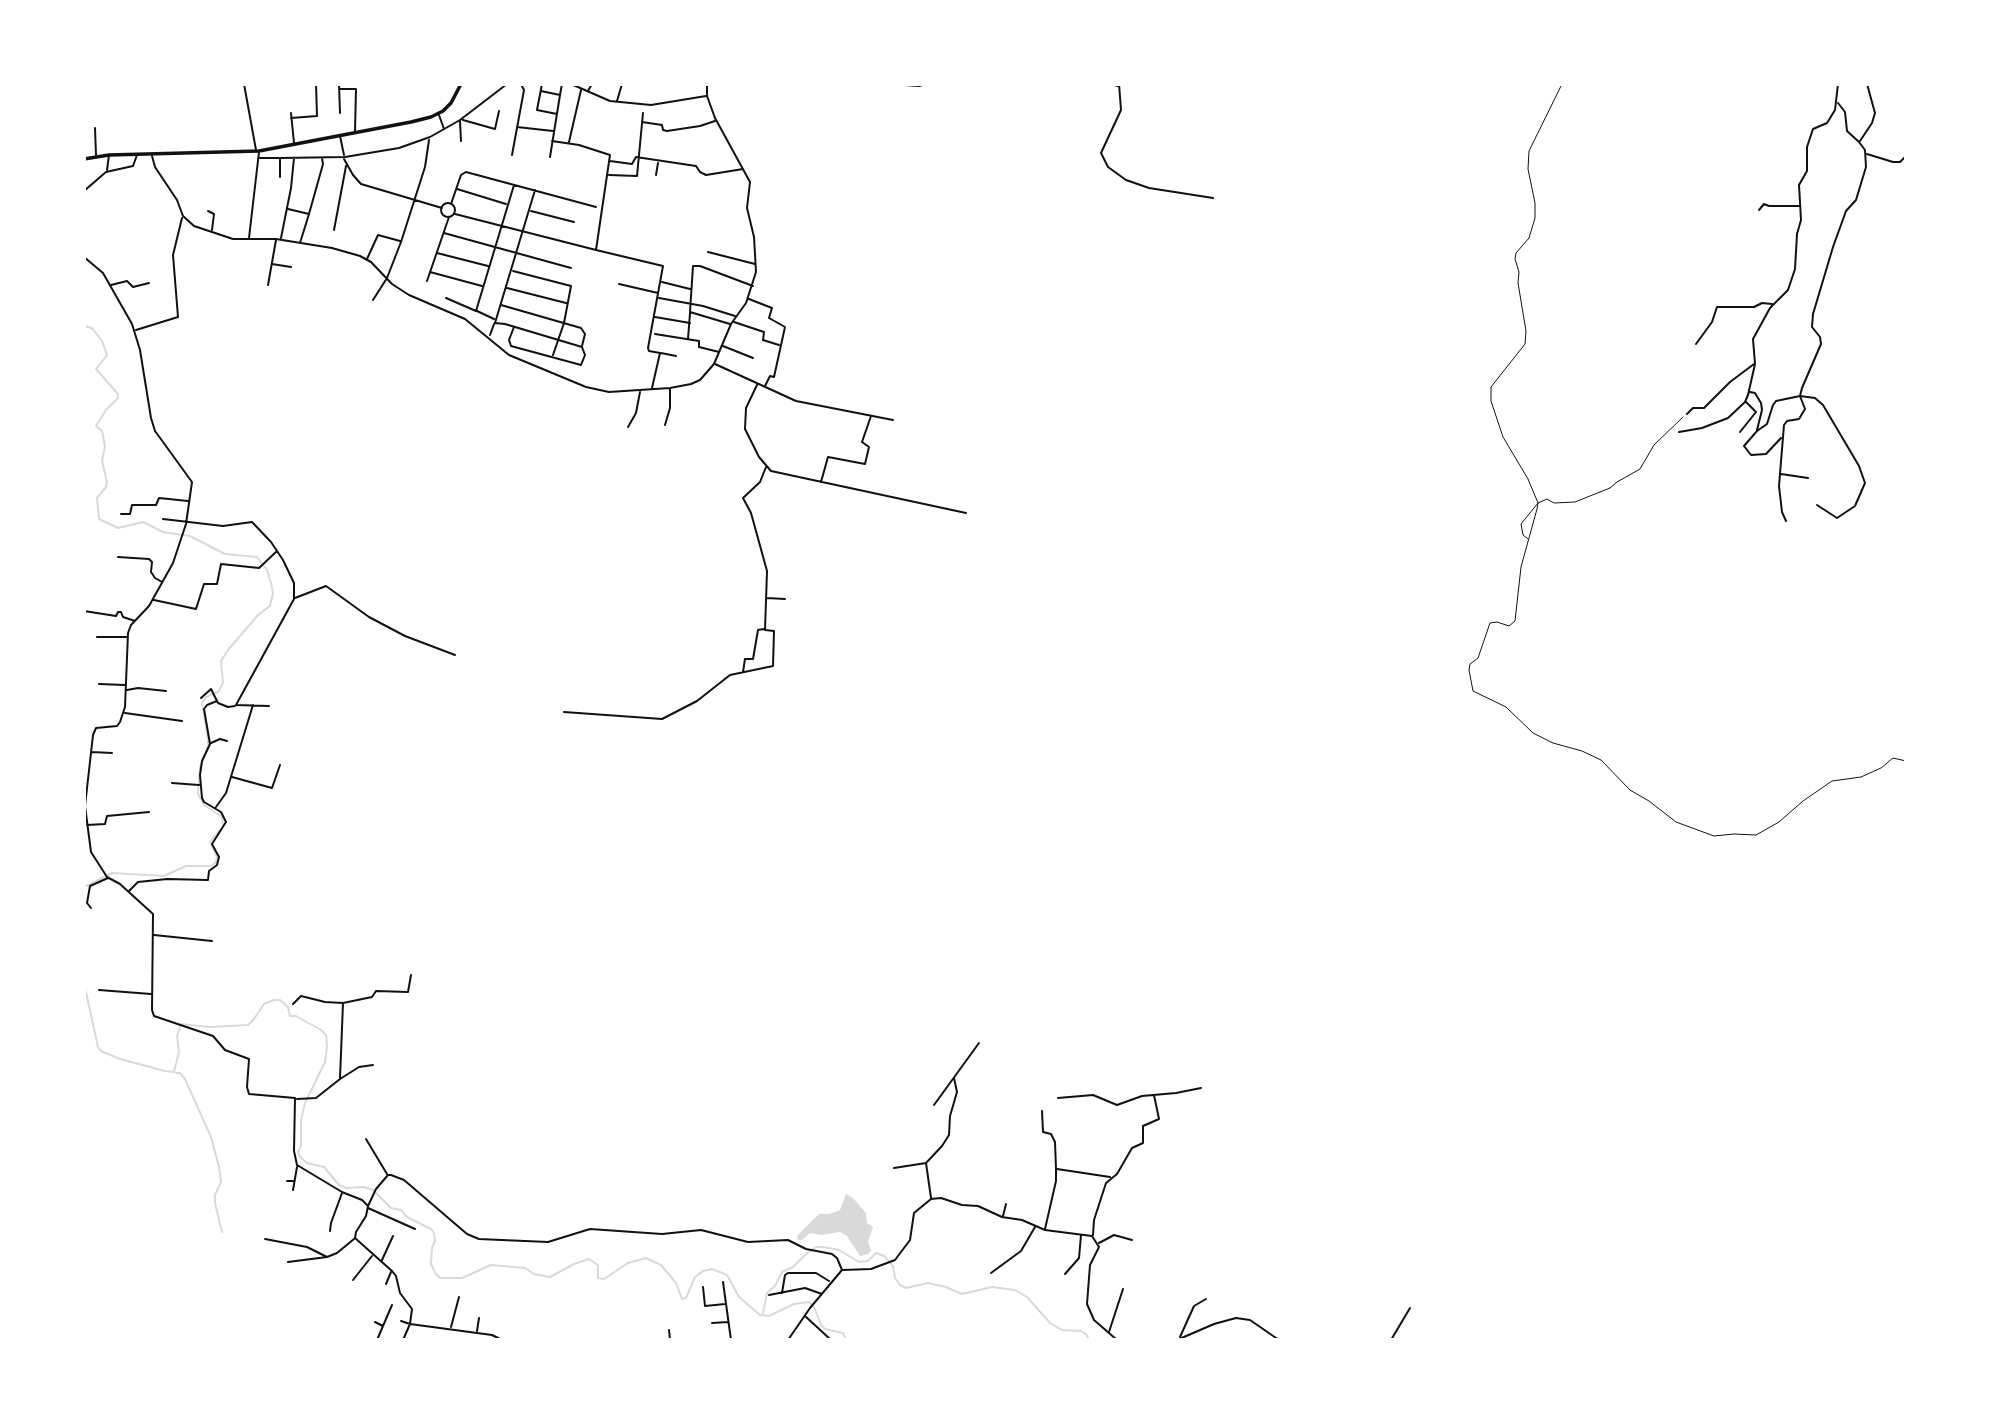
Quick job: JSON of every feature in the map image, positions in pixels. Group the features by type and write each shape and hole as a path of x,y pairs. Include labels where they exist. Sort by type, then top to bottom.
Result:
{"main road":[{"path":"84,159 138,153 257,151 411,122 439,114 451,103 461,84"}],"street":[{"path":"244,84 259,158 249,239"},
{"path":"291,118 317,116 316,84"},
{"path":"339,84 340,113"},
{"path":"259,158 345,157 399,148 445,130 507,84"},
{"path":"512,155 524,90 521,84"},
{"path":"542,84 537,110 556,114"},
{"path":"550,157 562,84"},
{"path":"571,84 617,102 651,106 707,96"},
{"path":"588,92 592,84"},
{"path":"617,102 622,84"},
{"path":"152,153 154,165 168,184 183,216 194,226 233,239 276,239 347,252 367,260 409,295 465,319 513,357 597,390 670,388 700,380 714,364 732,323 748,298 753,286 756,264 754,237 747,208 751,186 716,121 707,96 707,84"},
{"path":"889,84 927,84"},
{"path":"1110,84 1119,85 1121,110 1101,153 1108,167 1126,180 1149,188 1213,198"},
{"path":"1679,432 1702,428 1727,418 1745,402 1755,364 1753,339 1773,304 1788,290 1795,269 1797,234 1801,220 1799,185 1807,171 1807,147 1811,134 1816,127 1827,123 1838,103 1838,84"},
{"path":"1859,142 1872,123 1875,113 1867,84"},
{"path":"339,89 356,89 355,132"},
{"path":"569,143 581,89"},
{"path":"540,91 560,95"},
{"path":"1786,521 1782,512 1780,474 1784,425 1787,421 1799,419 1804,412 1800,396 1821,344 1820,337 1812,327 1813,314 1846,211 1857,196 1864,174 1866,153 1847,131 1845,112 1838,103"},
{"path":"460,120 495,129 499,111"},
{"path":"290,113 294,144"},
{"path":"608,174 636,177 643,113"},
{"path":"439,114 445,130"},
{"path":"460,120 461,141"},
{"path":"641,122 662,125 663,130 667,131 716,121"},
{"path":"517,127 554,131"},
{"path":"95,128 96,157"},
{"path":"340,135 347,164 361,184 442,208"},
{"path":"373,300 387,278 401,242 425,167 430,137"},
{"path":"552,141 610,155 596,250"},
{"path":"84,191 107,171 133,166 138,153"},
{"path":"1866,153 1893,162 1901,162 1906,156"},
{"path":"107,171 109,155"},
{"path":"610,160 632,164 635,157 696,166 706,176 744,169"},
{"path":"280,177 281,158"},
{"path":"281,240 295,158"},
{"path":"300,243 324,158"},
{"path":"656,175 658,162"},
{"path":"334,230 347,164"},
{"path":"451,204 464,172 596,207"},
{"path":"475,311 514,184"},
{"path":"456,189 508,204"},
{"path":"490,335 512,271 534,190"},
{"path":"449,217 442,214 442,208 451,204"},
{"path":"451,204 455,214"},
{"path":"1759,210 1764,204 1801,206"},
{"path":"287,209 309,214"},
{"path":"529,210 574,222"},
{"path":"208,211 214,214 212,232"},
{"path":"427,281 449,217 455,214 661,264 664,267 648,350 676,356"},
{"path":"135,330 178,317 173,256 183,216"},
{"path":"444,233 571,268"},
{"path":"367,260 378,235 401,242"},
{"path":"268,285 276,239"},
{"path":"708,252 756,264"},
{"path":"437,253 489,267"},
{"path":"84,257 98,267 135,330 152,424 157,436 191,479 186,524 173,563 153,600 129,629 124,713 119,724 98,727 94,731 85,806 91,852 108,878 151,911 154,918 154,1016 213,1036 225,1050 249,1059 249,1094 309,1099 321,1096 359,1067 373,1065"},
{"path":"271,264 291,267"},
{"path":"688,339 695,266 753,286"},
{"path":"512,271 571,286 564,323 552,357"},
{"path":"430,272 483,286"},
{"path":"110,285 127,281 133,287 149,283"},
{"path":"661,282 691,289"},
{"path":"619,284 659,293"},
{"path":"506,288 568,303"},
{"path":"446,298 495,321 582,347"},
{"path":"658,298 690,303 737,316"},
{"path":"748,298 772,308 769,318 784,326 774,377 769,376 764,388"},
{"path":"500,304 581,328 585,332 582,347 585,355 580,365 511,346 509,340 514,327"},
{"path":"1696,344 1712,323 1717,307 1773,304"},
{"path":"709,317 711,308"},
{"path":"690,312 765,333 764,340 781,346"},
{"path":"654,317 690,323"},
{"path":"654,334 699,341 699,348 719,352"},
{"path":"722,346 753,358"},
{"path":"652,390 660,353"},
{"path":"714,364 796,401 893,420"},
{"path":"1688,414 1693,408 1704,408 1730,382 1755,364"},
{"path":"757,385 746,408 744,421 751,443 766,467 782,474 966,513"},
{"path":"665,425 670,408 670,388"},
{"path":"628,427 636,412 640,390"},
{"path":"1749,391 1755,393 1762,410 1756,430 1744,446 1751,455 1766,454 1783,434"},
{"path":"1756,430 1767,424 1776,401 1800,396 1815,398 1822,405 1859,466 1865,483 1857,503 1838,518 1817,505"},
{"path":"1740,432 1756,412 1745,402"},
{"path":"821,482 828,457 865,464 869,447 862,442 871,415"},
{"path":"765,630 767,571 751,513 743,498 760,482 766,467"},
{"path":"1780,474 1808,478"},
{"path":"121,514 130,514 134,505 156,505 159,498 189,501"},
{"path":"163,519 186,524 227,526 252,522 277,551 294,583 294,599 236,705"},
{"path":"153,600 197,609 204,584 217,584 221,564 257,568 277,551"},
{"path":"118,557 149,559 152,562 150,572 155,579 163,583"},
{"path":"294,599 326,586 369,618 405,636 455,655"},
{"path":"766,598 785,599"},
{"path":"84,611 116,616 121,612 123,618 136,621"},
{"path":"564,712 662,719 697,701 730,676 773,666 774,631 758,630 753,659 745,659 743,672"},
{"path":"97,637 127,637"},
{"path":"99,684 126,685"},
{"path":"125,690 138,688 166,691"},
{"path":"201,698 211,689 217,701 228,707 269,706"},
{"path":"128,893 144,881 184,878 208,880 209,871 217,865 219,857 213,847 213,841 226,822 222,812 204,802 198,785 201,766 210,744 203,713 205,706 217,701"},
{"path":"215,808 226,793 253,705"},
{"path":"124,713 182,721"},
{"path":"210,744 219,739 227,741"},
{"path":"91,752 112,753"},
{"path":"231,777 272,788 280,765"},
{"path":"172,783 198,785"},
{"path":"86,825 106,824 107,816 149,812"},
{"path":"84,852 91,852"},
{"path":"91,908 88,904 90,886 108,878"},
{"path":"153,935 212,941"},
{"path":"293,1004 301,996 342,1003 372,997 376,991 410,992 411,975"},
{"path":"99,990 152,994"},
{"path":"340,1079 342,1003"},
{"path":"934,1105 979,1043"},
{"path":"894,1168 926,1163 943,1146 949,1135 950,1116 957,1092 954,1078"},
{"path":"1058,1098 1093,1095 1117,1105 1139,1096 1201,1088"},
{"path":"1117,1340 1094,1320 1087,1304 1090,1265 1098,1252 1098,1243 1093,1236 1097,1207 1106,1183 1116,1174 1133,1146 1143,1143 1143,1126 1158,1119 1154,1095"},
{"path":"293,1190 297,1165 294,1151 295,1098"},
{"path":"1042,1111 1043,1132 1051,1133 1055,1142 1056,1169 1056,1181 1045,1230"},
{"path":"366,1139 388,1175 404,1180 467,1234 479,1239 548,1242 590,1229 662,1234 701,1230 748,1242 788,1240 806,1249 832,1254 842,1270"},
{"path":"926,1163 931,1199"},
{"path":"297,1165 342,1192 362,1200 368,1207 415,1229"},
{"path":"1056,1169 1111,1177"},
{"path":"288,1262 327,1257 337,1253 355,1238 376,1189 388,1175"},
{"path":"287,1181 295,1181"},
{"path":"330,1231 342,1192"},
{"path":"788,1340 804,1315 842,1270 864,1270 895,1260 908,1245 914,1213 931,1199 941,1198 955,1204 978,1206 1002,1217 1022,1220 1045,1230 1093,1236"},
{"path":"1002,1217 1006,1204"},
{"path":"991,1273 1021,1251 1036,1226"},
{"path":"1065,1274 1079,1258 1081,1234"},
{"path":"1098,1243 1114,1235 1132,1240"},
{"path":"381,1261 393,1236"},
{"path":"355,1238 392,1271 400,1293 412,1309 404,1340"},
{"path":"265,1240 307,1247 327,1257"},
{"path":"353,1280 373,1255"},
{"path":"386,1284 392,1271"},
{"path":"782,1293 785,1275 788,1273 816,1273 831,1282"},
{"path":"723,1282 731,1340"},
{"path":"703,1287 705,1306 726,1304"},
{"path":"769,1296 804,1288 822,1294"},
{"path":"1109,1333 1123,1289"},
{"path":"451,1328 459,1297"},
{"path":"1178,1339 1194,1306 1206,1299"},
{"path":"377,1340 392,1305"},
{"path":"1391,1340 1410,1308"},
{"path":"804,1315 831,1340"},
{"path":"476,1333 479,1318"},
{"path":"1178,1339 1229,1319 1242,1318 1250,1320 1279,1340"},
{"path":"401,1321 492,1335 502,1340"},
{"path":"375,1322 383,1326"},
{"path":"712,1323 728,1322"},
{"path":"669,1330 670,1340"}],"path":[{"path":"1562,84 1529,151 1528,169 1535,203 1535,218 1529,238 1516,253 1515,259 1526,331 1525,344 1491,387 1491,401 1503,437 1522,467 1538,503 1521,566 1515,621 1509,626 1490,623 1478,658 1470,664 1474,691 1506,707 1533,733 1601,760 1630,790 1650,801 1676,822 1714,836 1756,835 1779,822 1832,781 1861,776 1881,768 1893,758 1906,761"},
{"path":"1530,540 1523,535 1521,524 1538,503 1547,499 1574,502 1610,488 1640,469 1654,445 1688,414"}],"shaded area":[{"path":"846,1194 866,1213 867,1223 873,1227 868,1242 871,1250 868,1254 860,1256 847,1236 840,1232 821,1235 810,1233 798,1240 797,1236 819,1214 840,1210"}],"waterway":[{"path":"84,326 92,328 102,341 107,355 96,369 118,394 118,398 96,426 102,431 105,446 102,461 107,482 97,498 99,519 118,528 143,522 163,532 190,536 225,554 257,557 267,570 271,583 273,593 270,606 258,615 228,650 221,661 223,683 218,692 206,697 202,703 208,747 200,767 198,794 204,805 222,817 223,825"},
{"path":"84,887 112,873 164,876 186,866 211,866 217,857 210,842 220,830"},
{"path":"84,983 101,1051 165,1071 174,1072 179,1052 177,1036 181,1024 209,1027 248,1025 264,1004 280,1000 288,1007 290,1016 296,1016 321,1030 326,1035 325,1062 305,1103 301,1120 301,1146 298,1152 300,1157 307,1163 324,1167 338,1184 346,1188 364,1187 373,1190 391,1208 401,1210 407,1217 431,1229 435,1241 431,1264 440,1278 462,1278 491,1265 525,1268 534,1274 550,1277 589,1259 598,1265 598,1278 604,1279 628,1263 646,1258 661,1265 676,1283 682,1299 686,1298 695,1277 712,1269 727,1275 739,1297 760,1315 769,1316 794,1304 809,1302 814,1307 821,1325 825,1329 843,1333 846,1340"},
{"path":"176,1073 180,1073 185,1079 211,1137 221,1182 215,1195 215,1203 222,1232"},
{"path":"763,1313 767,1293 775,1286 782,1272 793,1267 816,1247 823,1247 839,1250 859,1262 868,1261 876,1253 884,1256 893,1266 895,1278 906,1288 928,1283 962,1294 992,1287 1015,1290 1027,1297 1050,1323 1062,1330 1081,1331 1089,1340"}]}
